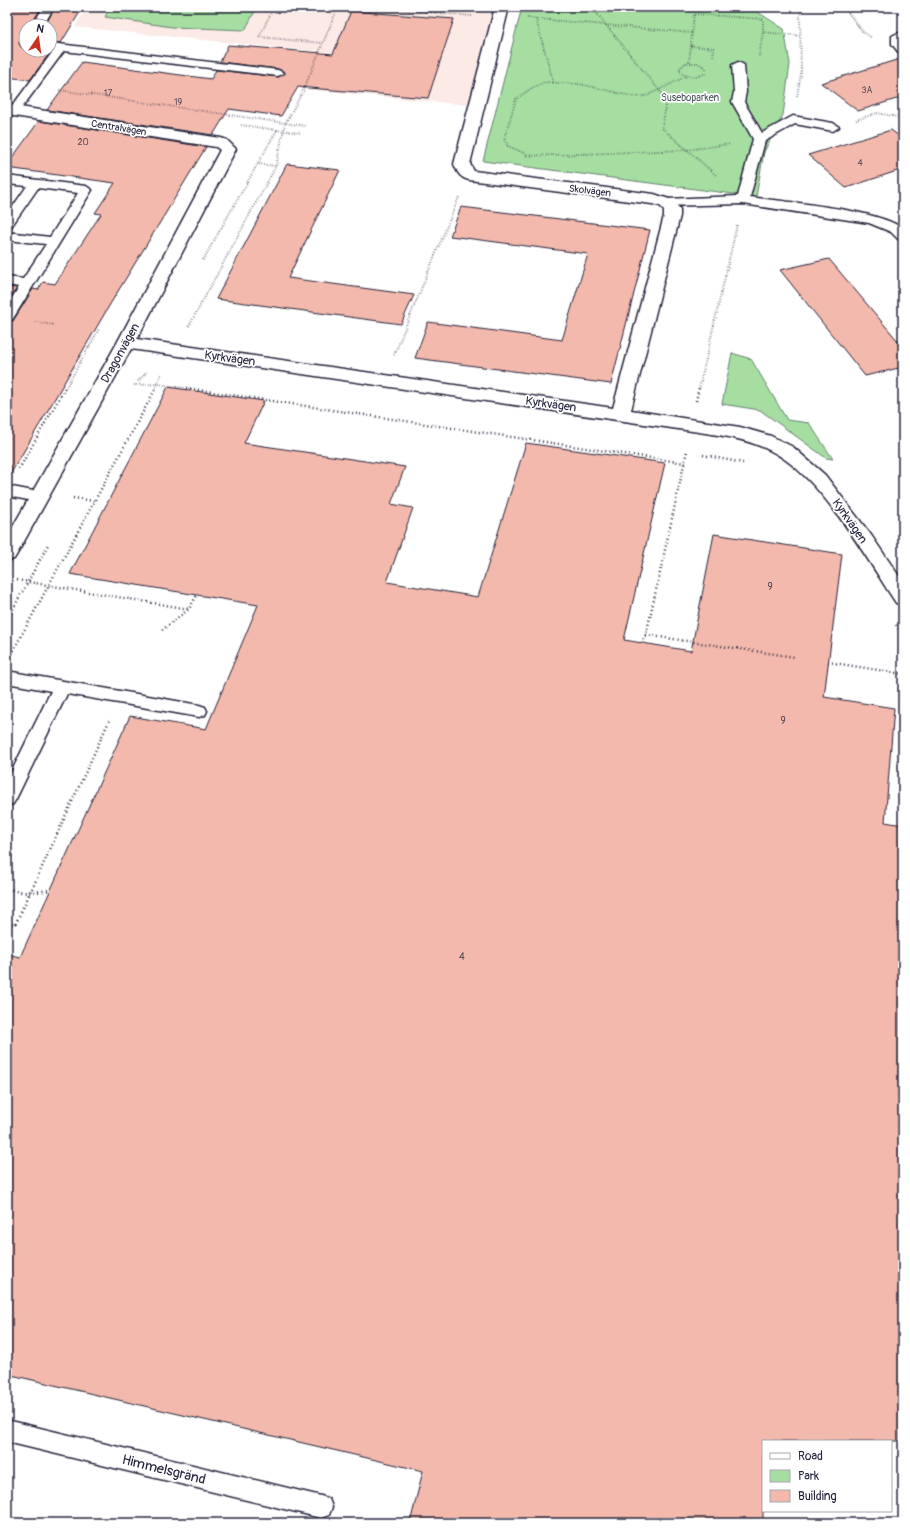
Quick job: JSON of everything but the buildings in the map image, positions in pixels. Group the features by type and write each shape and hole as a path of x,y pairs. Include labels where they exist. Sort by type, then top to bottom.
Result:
{"street":[{"path":"469,175 464,170 462,164 501,11"},
{"name":"Centralvägen","path":"9,114 221,143 228,149"},
{"name":"Dragonvägen","path":"7,554 126,343 228,149"},
{"name":"Skolvägen","path":"469,175 654,199 666,204"},
{"path":"621,414 672,216 672,209 666,204"},
{"name":"Kyrkvägen","path":"126,343 621,414 728,431 758,439 785,451 820,481 844,512 903,598"}],"lane":[{"path":"42,18 49,7"},
{"path":"898,36 898,44 902,51"},
{"path":"58,47 278,73"},
{"path":"9,114 33,86 50,58"},
{"path":"738,65 740,92 738,102 759,139 745,196"},
{"path":"759,139 778,130 793,120 833,127"},
{"path":"7,180 86,190 7,317"},
{"path":"7,224 35,183"},
{"path":"666,204 745,196 849,215 880,223 895,229 903,236"},
{"path":"7,236 54,241"},
{"path":"7,281 27,284"},
{"path":"7,491 39,496"},
{"path":"7,677 199,710"},
{"path":"7,799 62,686"},
{"name":"Himmelsgränd","path":"7,1431 321,1507"}],"path":[{"path":"274,7 259,37 322,43"},
{"path":"11,656 158,384 161,373 276,166 285,124 303,91 338,7"},
{"path":"367,7 474,16"},
{"path":"419,11 424,7"},
{"path":"592,7 667,100 662,128 727,185 745,196 692,425 685,463 646,635 641,643"},
{"path":"793,120 801,74 800,15 802,7"},
{"path":"844,7 863,32 876,40 902,51"},
{"path":"501,11 536,19 692,33"},
{"path":"689,63 694,14 763,19 763,32 801,36"},
{"path":"536,19 554,81"},
{"path":"689,63 701,64 707,70 700,76 687,76 680,73 678,69 682,65 689,63"},
{"path":"529,156 508,146 504,139 516,99 530,89 545,82 554,81 580,84 635,97 646,96 687,76"},
{"path":"33,86 305,126"},
{"path":"855,120 877,113 903,118"},
{"path":"276,130 301,133"},
{"path":"522,156 686,150 759,139"},
{"path":"200,266 259,164 276,166"},
{"path":"393,359 409,316 469,175"},
{"path":"94,331 98,332"},
{"path":"134,385 158,384 685,463"},
{"path":"687,452 694,454"},
{"path":"702,455 747,464"},
{"path":"73,498 94,501"},
{"path":"14,579 189,609"},
{"path":"7,620 28,582"},
{"path":"162,630 189,609 198,595"},
{"path":"894,622 903,635"},
{"path":"646,635 795,657"},
{"path":"828,662 903,674"},
{"path":"7,924 15,925 28,893 120,697"},
{"path":"7,889 28,893 51,890"}],"shaded area":[{"path":"87,7 493,7 469,105 300,89 314,51 75,27"}],"green space":[{"path":"110,7 257,7 245,30 172,27 105,17"},
{"name":"Suseboparken","path":"522,7 750,7 784,29 790,64 783,115 764,152 756,197 483,161"},
{"path":"732,353 751,359 787,420 809,423 833,459 826,458 760,410 722,404"}]}
